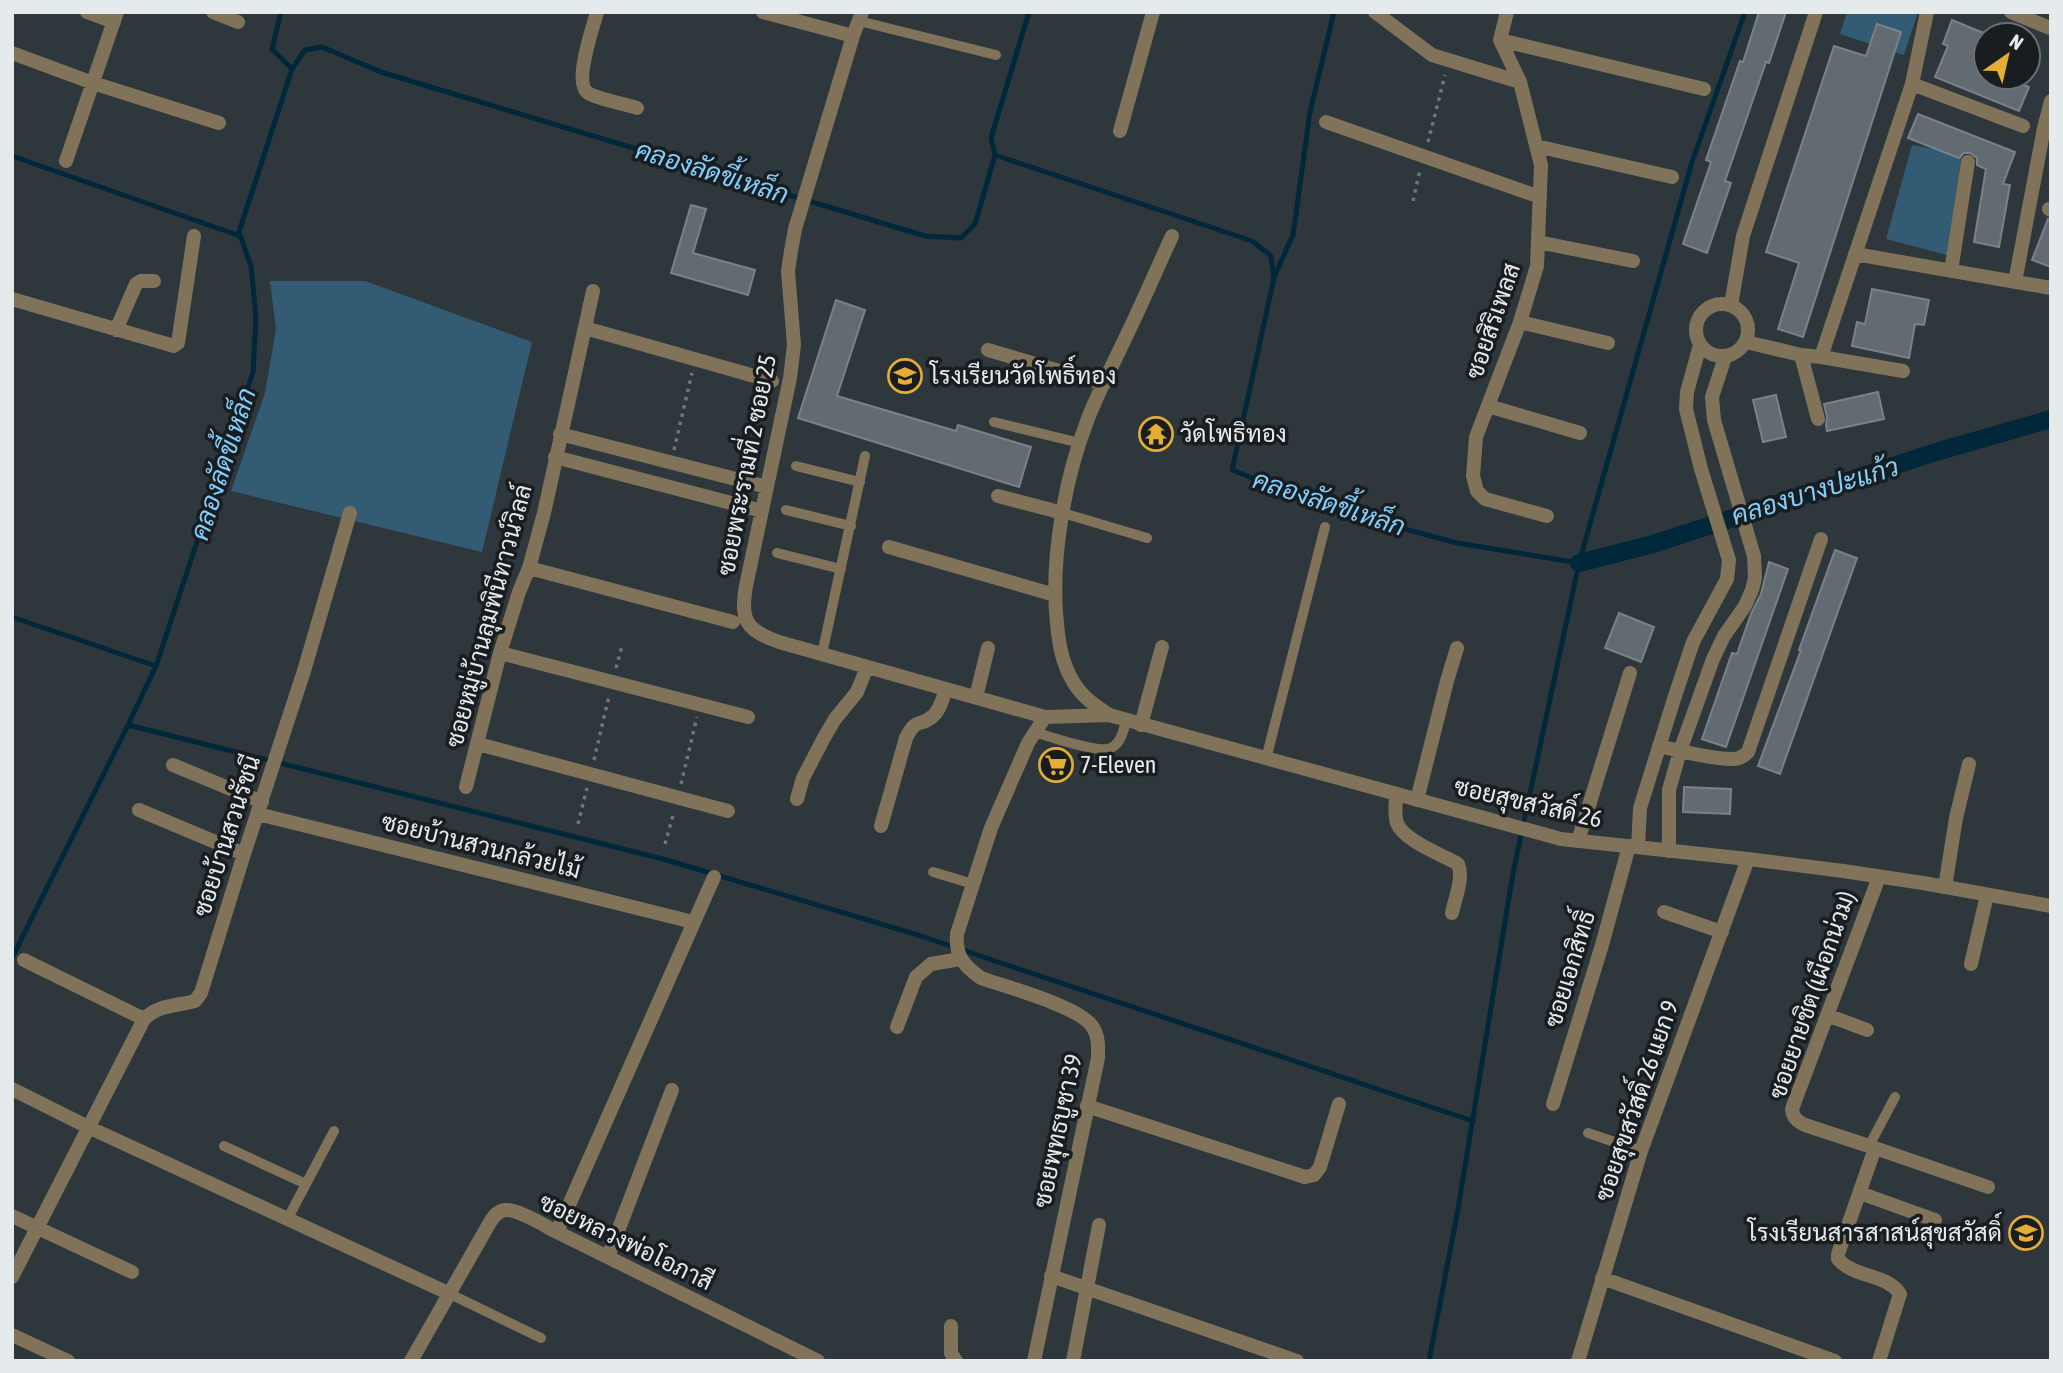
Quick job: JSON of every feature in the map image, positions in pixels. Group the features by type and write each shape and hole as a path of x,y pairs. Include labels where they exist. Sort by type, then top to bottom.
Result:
{"street":[{"path":"66,161 116,17 87,12"},
{"path":"213,12 238,22"},
{"path":"597,12 583,66 583,86 589,94 637,108"},
{"path":"763,12 797,17 853,36"},
{"path":"1120,131 1153,12"},
{"path":"1376,12 1432,55 1520,82"},
{"path":"1507,12 1500,40 1704,89"},
{"path":"1731,305 1743,236 1816,12"},
{"path":"1821,357 1912,84 1927,12"},
{"path":"2011,12 2050,28"},
{"name":"ซอยพระรามที่ 2 ซอย 25","path":"860,17 795,229 788,271 794,345 744,596 744,616 747,622 767,638 1045,717"},
{"name":"ซอยสิริเพลส","path":"1500,40 1520,82 1541,165 1537,266 1520,322 1476,438 1473,476 1477,491 1485,499 1547,516"},
{"path":"12,53 93,83 219,123"},
{"path":"1912,84 2023,125"},
{"path":"2015,282 2051,101"},
{"path":"1326,122 1540,197"},
{"path":"1536,146 1672,177"},
{"path":"1951,271 1968,162"},
{"path":"12,299 174,346 177,343 194,236"},
{"path":"1109,715 1084,696 1062,660 1055,572 1063,513 1086,424 1172,236"},
{"path":"1538,242 1633,261"},
{"path":"1855,254 2051,288"},
{"path":"116,330 136,284 141,281 154,281"},
{"name":"ซอยหมู่บ้านลุมพินีทาวน์วิลล์","path":"466,787 500,653 529,568 593,291"},
{"path":"1731,305 1745,316 1749,334 1746,342 1734,355 1716,356 1699,345 1696,324 1701,314 1709,307 1731,305"},
{"path":"1520,322 1608,343"},
{"path":"585,328 772,381"},
{"path":"1746,342 1801,355 1903,371"},
{"name":"ซอยเอกสิทธิ์","path":"1553,1104 1634,847 1640,808 1658,746 1693,642 1727,579 1730,559 1701,469 1686,408 1687,392 1699,345"},
{"path":"988,350 1104,384"},
{"path":"1801,355 1818,419"},
{"path":"1669,851 1669,790 1680,751 1713,659 1724,636 1745,607 1755,578 1754,556 1714,420 1712,397 1725,357"},
{"path":"1488,407 1580,433"},
{"path":"560,434 767,487"},
{"name":"ซอยหมู่บ้านลุมพินีทาวน์วิลล์","path":"555,457 762,511"},
{"path":"665,486 671,463"},
{"path":"998,496 1063,513"},
{"name":"ซอยบ้านสวนรัชนี","path":"144,1019 150,1012 160,1008 195,1001 201,993 304,671 350,513"},
{"path":"1658,746 1733,759 1743,758 1748,751 1821,539"},
{"path":"889,547 1055,595"},
{"path":"529,568 733,622"},
{"path":"1133,722 1162,647"},
{"path":"976,697 988,648"},
{"path":"1417,800 1457,648"},
{"path":"500,653 748,717"},
{"path":"797,799 803,778 835,719 856,692 867,667"},
{"path":"1578,841 1630,673"},
{"path":"881,826 911,727 935,715 946,689"},
{"name":"ซอยสุขสวัสดิ์ 26","path":"1045,717 1109,715 1561,839 1748,859 1945,887 2051,906"},
{"path":"897,1027 916,977 931,964 960,959 956,946 957,934 991,828 1034,732 1045,717"},
{"path":"478,744 728,811"},
{"path":"1945,887 1956,818 1969,764"},
{"name":"ซอยบ้านสวนกล้วยไม้","path":"173,765 260,808 693,922"},
{"path":"1396,795 1395,813 1398,826 1406,835 1458,864 1460,868 1461,876 1452,913"},
{"path":"139,810 244,854"},
{"name":"ซอยสุขสวัสดิ์ 26 แยก 9","path":"1578,1361 1641,1151 1748,859"},
{"path":"557,1232 714,877"},
{"name":"ซอยยายชิต (เผือกน่วม)","path":"1872,1147 1804,1125 1797,1121 1792,1109 1879,877"},
{"path":"1972,964 1987,895"},
{"path":"1664,912 1722,932"},
{"name":"ซอยพุทธบูชา 39","path":"960,959 981,978 1081,1015 1092,1026 1099,1041 1098,1058 1034,1361"},
{"path":"12,1277 144,1019 24,960"},
{"path":"1826,1016 1867,1030"},
{"path":"12,1089 88,1128 448,1293 411,1361"},
{"path":"608,1257 672,1090"},
{"path":"1087,1106 1305,1177 1314,1175 1320,1167 1339,1104"},
{"path":"1880,1361 1900,1294 1895,1287 1848,1268 1838,1259 1872,1147 1988,1187"},
{"path":"1860,1193 1934,1220"},
{"name":"ซอยหลวงพ่อโอภาสี","path":"448,1293 496,1213 505,1210 557,1232 818,1361"},
{"path":"12,1216 132,1272"},
{"path":"1073,1361 1098,1225"},
{"path":"1051,1276 1297,1361"},
{"path":"1602,1279 1835,1361"},
{"path":"951,1326 951,1353 956,1361"},
{"path":"12,1335 68,1361"}],"lane":[{"path":"860,17 996,55"},
{"path":"994,422 1080,443"},
{"path":"822,654 865,456"},
{"path":"796,466 860,482"},
{"path":"786,510 851,526"},
{"path":"1063,513 1147,538"},
{"path":"1266,759 1325,527"},
{"path":"776,553 841,569"},
{"path":"1034,732 1100,751 1112,748 1133,722"},
{"path":"933,872 972,884"},
{"path":"1872,1147 1895,1097"},
{"path":"288,1218 334,1131"},
{"path":"1588,1133 1641,1151"},
{"path":"224,1146 306,1184"},
{"path":"448,1293 541,1338"}],"path":[{"path":"1413,201 1449,60"},
{"path":"671,463 695,359"},
{"path":"578,824 622,646"},
{"path":"666,844 701,705"}],"shaded area":[{"path":"1847,12 1918,12 1904,55 1840,34"},
{"path":"1912,145 1962,154 1947,255 1886,239"},
{"path":"270,281 365,281 532,342 482,552 231,491 265,393 276,329"}],"building":[{"path":"1759,12 1786,12 1725,181 1731,183 1707,253 1683,244 1711,162 1706,160"},
{"path":"1952,20 1972,28 1972,91 2027,91 2019,111 1935,77 1948,46 1943,44"},
{"path":"1877,24 1901,32 1803,337 1778,329 1799,263 1766,252 1834,46 1866,56"},
{"path":"1918,114 2015,152 2003,184 2010,185 1999,247 1974,242 1986,169 1977,165 1977,158 1970,153 1964,153 1959,158 1908,138"},
{"path":"691,205 706,209 693,253 755,270 748,295 671,273"},
{"path":"2048,219 2051,220 2051,267 2032,260"},
{"path":"1872,289 1929,300 1924,325 1915,324 1909,358 1852,346 1857,322 1865,324"},
{"path":"836,300 865,310 837,396 956,431 958,425 1031,447 1019,487 798,418"},
{"path":"1878,392 1884,419 1827,431 1824,404"},
{"path":"1776,395 1786,437 1763,442 1753,400"},
{"path":"1835,550 1857,558 1780,774 1758,766"},
{"path":"1769,562 1788,569 1726,747 1702,739 1732,653 1737,654 1761,594"},
{"path":"1619,613 1654,627 1641,662 1605,648"},
{"path":"1684,787 1731,789 1730,814 1683,812"}],"waterway":[{"path":"281,12 272,49 292,69"},
{"path":"995,155 991,138 1029,12"},
{"path":"1274,277 1293,235 1310,112 1334,12"},
{"path":"1429,1361 1458,1209 1513,873 1579,563 1692,162 1745,12"},
{"name":"คลองลัดขี้เหล็ก","path":"12,617 156,666 253,372 256,317 251,266 239,232 292,69 305,50 322,47 381,72 925,236 961,238 975,224 995,155 1252,241 1271,256 1274,278 1232,470 1331,509 1457,543 1579,563"},
{"path":"12,156 240,236"},
{"name":"คลองบางปะแก้ว","path":"1579,563 1653,544 1936,452 2051,419"},
{"path":"12,958 156,666"},
{"path":"128,725 663,859 918,935 1473,1121"}],"place":[{"name":"โรงเรียนวัดโพธิ์ทอง","path":"905,376"},
{"name":"วัดโพธิทอง","path":"1156,434"},
{"name":"7-Eleven","path":"1056,765"},
{"name":"โรงเรียนสารสาสน์สุขสวัสดิ์","path":"2026,1233"}]}
